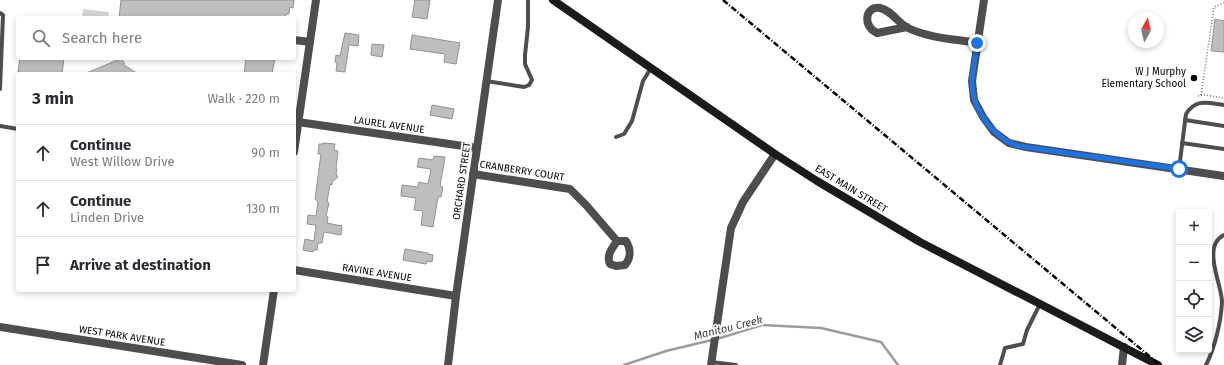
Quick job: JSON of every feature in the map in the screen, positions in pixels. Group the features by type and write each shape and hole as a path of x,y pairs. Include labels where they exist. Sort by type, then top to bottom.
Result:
{"main road":[{"name":"EAST MAIN STREET","path":"553,0 775,154 817,181 920,242 1158,365"}],"street":[{"path":"296,137 298,122 297,106 310,42 316,0"},
{"name":"ORCHARD STREET","path":"448,365 476,148 498,0"},
{"path":"984,0 972,81 974,100 983,117 994,132 1009,143 1026,147 1224,176"},
{"path":"907,28 877,33 869,28 867,24 867,17 871,11 878,8 882,9 907,28 932,36 977,43"},
{"path":"296,40 310,42"},
{"name":"LAUREL AVENUE","path":"298,122 476,148"},
{"path":"711,363 731,228 743,202 775,154"},
{"name":"CRANBERRY COURT","path":"473,174 570,189 617,241"},
{"name":"RAVINE AVENUE","path":"296,270 456,296"},
{"path":"263,365 274,292"},
{"name":"WEST PARK AVENUE","path":"0,327 242,365"},
{"path":"1121,364 1124,347"}],"lane":[{"path":"486,81 524,88 529,85 532,80 525,64 528,27 528,0"},
{"path":"0,13 3,15 0,89"},
{"path":"616,138 624,134 632,120 643,81 651,68"},
{"path":"1179,169 1186,114 1189,109 1199,103 1204,102 1224,105"},
{"path":"1185,120 1224,126"},
{"path":"0,126 16,129"},
{"path":"1182,143 1224,149"},
{"path":"1206,365 1215,339 1222,303 1221,291 1214,265 1215,247 1219,238 1224,235"},
{"path":"1000,365 1005,348 1023,344 1027,330 1040,304"},
{"path":"711,363 736,365"}],"path":[{"path":"1201,95 1214,8 1224,3"}],"shaded area":[{"path":"83,9 109,12 108,16 82,16"}],"building":[{"path":"121,0 294,0 293,8 290,7 289,14 286,14 286,16 119,16"},
{"path":"415,0 430,0 427,19 412,17"},
{"name":"W J Murphy Elementary School","path":"1215,19 1224,21 1224,52 1211,51"},
{"path":"345,33 359,35 358,46 349,45 345,72 336,71 336,55 340,56"},
{"path":"412,35 460,43 456,64 444,62 445,54 410,49"},
{"path":"372,44 384,45 382,57 371,55"},
{"path":"20,60 64,60 62,72 18,72"},
{"path":"118,60 121,60 124,62 124,65 135,72 89,72"},
{"path":"246,60 275,60 272,72 244,72"},
{"path":"432,105 454,109 452,119 430,115"},
{"path":"319,144 335,144 334,150 338,151 336,174 338,177 332,182 332,185 330,184 327,202 329,203 326,216 328,217 327,223 342,226 341,235 324,232 322,243 318,243 317,250 314,250 313,252 303,250 305,239 314,241 316,225 307,224 308,215 316,216 318,202 315,199 321,154 318,154"},
{"path":"434,156 445,157 440,186 443,187 441,197 438,197 433,227 421,225 423,211 414,210 416,198 401,196 402,185 418,187 419,182 428,184 431,169 417,167 419,158 433,160"},
{"path":"405,249 433,255 432,262 427,261 426,264 403,260"}],"waterway":[{"name":"Manitou Creek","path":"717,339 762,325 821,328 881,342 898,365"},
{"name":"Manitou Creek","path":"624,365 666,351 712,340"}],"railway":[{"path":"723,0 1160,365"}],"place":[{"name":"W J Murphy Elementary School","path":"1194,78"}],"route":[{"path":"977,43 972,81 974,100 983,117 994,132 1009,143 1026,147 1179,169"}]}
